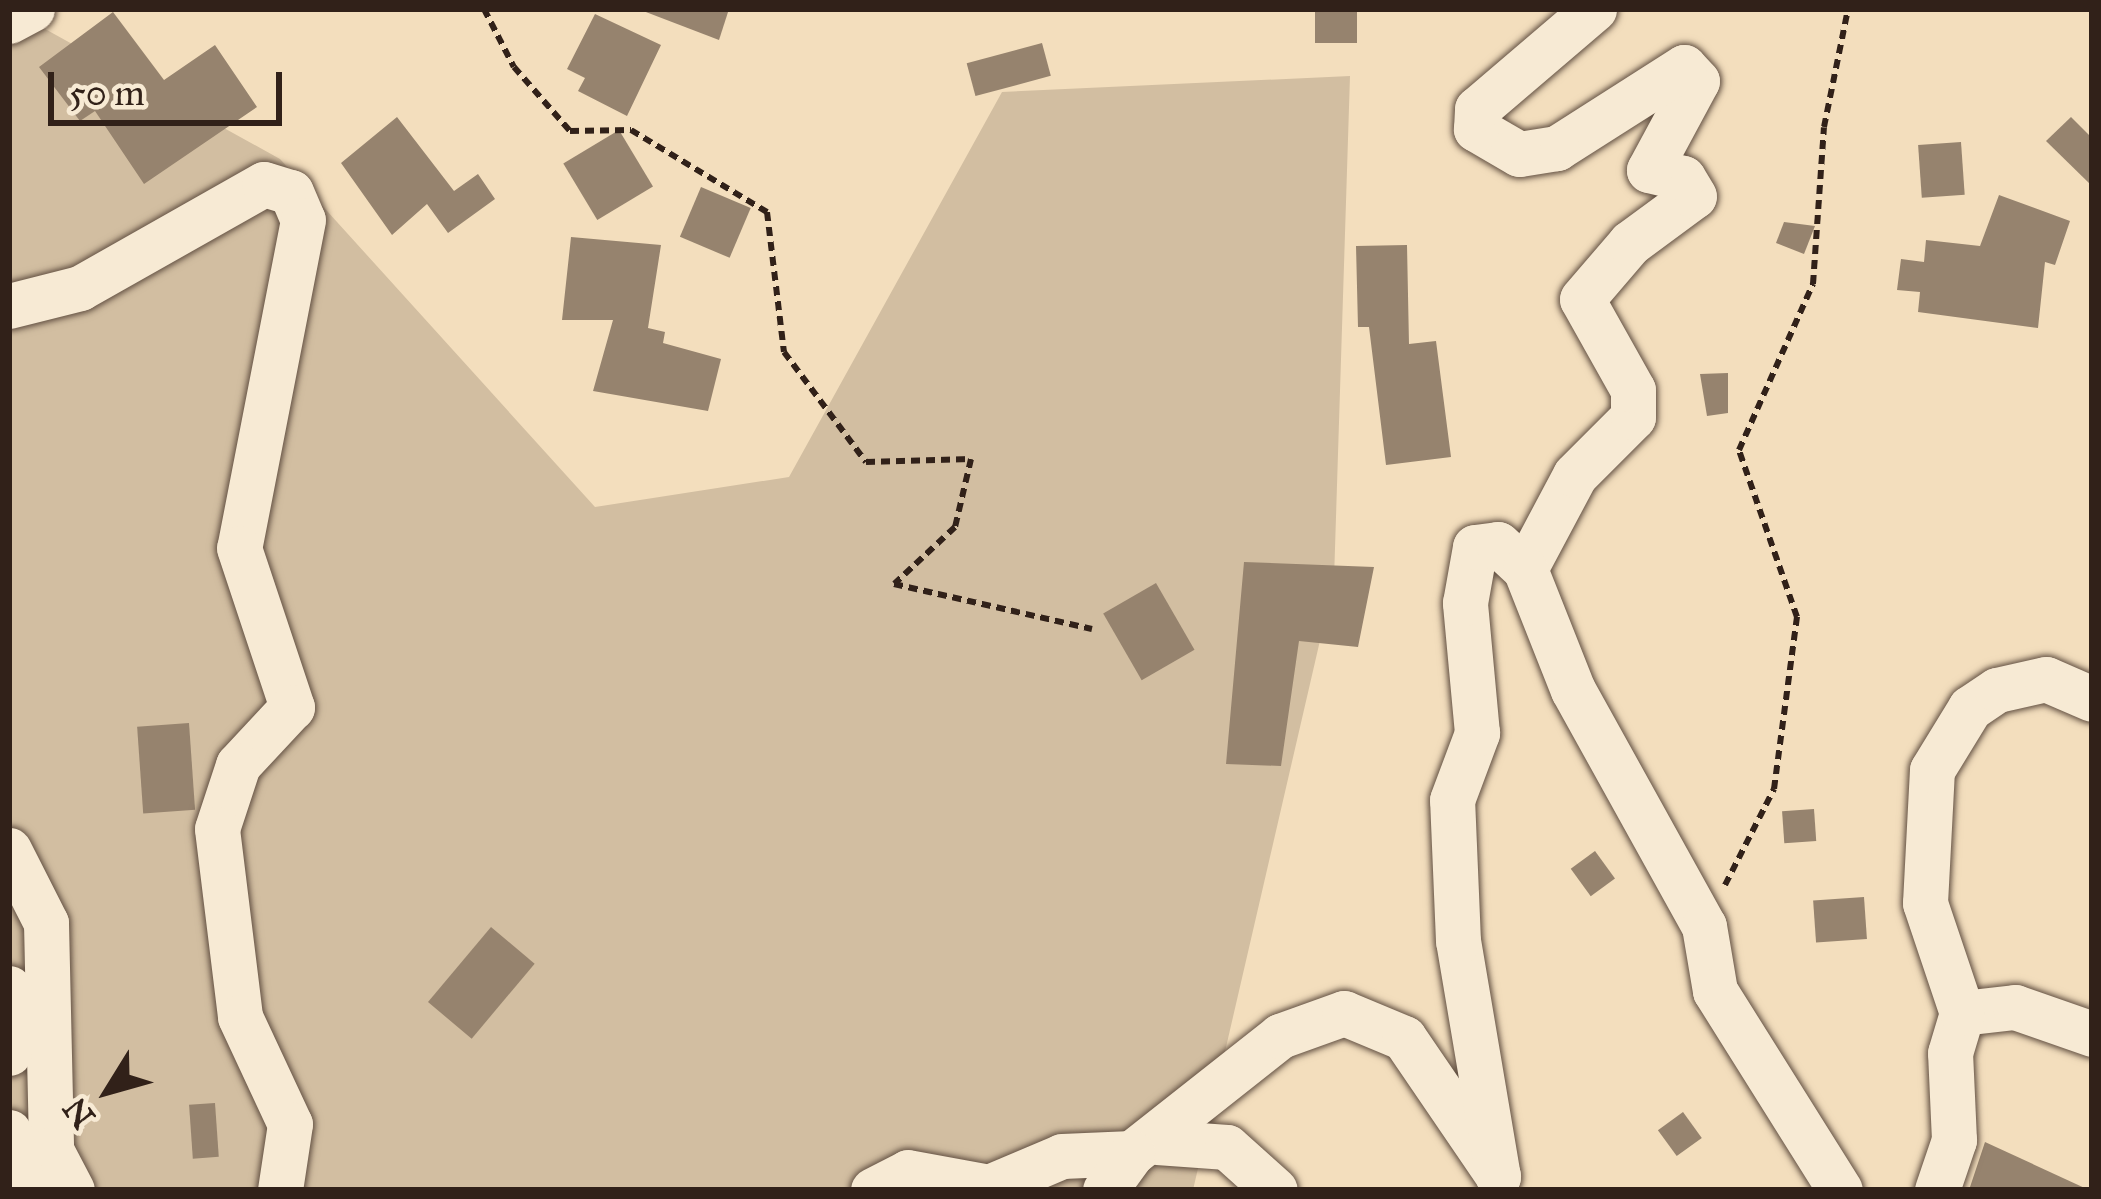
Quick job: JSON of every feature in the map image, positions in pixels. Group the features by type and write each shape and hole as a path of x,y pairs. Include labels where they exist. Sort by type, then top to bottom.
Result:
{"street":[{"path":"9,21 32,9"},
{"path":"1525,568 1574,475 1633,417 1633,390 1582,299 1630,243 1694,196 1683,178 1649,170 1696,81 1684,67 1557,148 1519,154 1476,129 1477,109 1594,9"},
{"path":"9,306 80,288 265,184 291,192 303,220 239,548 292,707 238,765 217,829 239,1017 290,1124 280,1190"},
{"path":"1501,1184 1458,941 1452,800 1477,733 1465,603 1474,547 1498,544 1525,568 1573,690 1704,926 1715,991 1840,1190"},
{"path":"1937,1190 1954,1140 1950,1053 1962,1013 1924,903 1932,770 1970,708 1997,690 2046,679 2092,699"},
{"path":"9,850 46,923 51,1150 71,1190"},
{"path":"9,988 9,1053"},
{"path":"1962,1013 2015,1007 2092,1034"},
{"path":"1105,1190 1144,1148 1280,1036 1344,1013 1404,1038 1501,1184"},
{"path":"9,1132 24,1190"},
{"path":"873,1190 908,1172 988,1186 1062,1156 1227,1147 1275,1190"}],"path":[{"path":"484,9 514,67 569,131 631,130 767,212 784,352 866,462 971,459 955,527 894,584 1092,629"},
{"path":"1704,926 1774,789 1797,616 1738,449 1813,284 1824,127 1848,9"}],"shaded area":[{"path":"9,9 280,159 595,507 789,477 1002,92 1350,76 1334,580 1193,1190 9,1190"}],"building":[{"path":"638,9 729,9 719,40"},
{"path":"1315,9 1357,9 1357,43 1315,43"},
{"path":"113,12 164,80 215,45 257,107 144,184 95,111 80,121 39,67"},
{"path":"595,14 661,45 627,116 578,91 585,78 567,69"},
{"path":"1042,43 1051,76 975,96 967,63"},
{"path":"397,117 454,191 478,174 495,199 448,233 427,204 392,235 341,163"},
{"path":"2071,117 2092,138 2092,186 2046,141"},
{"path":"619,130 653,187 597,220 563,163"},
{"path":"1961,142 1965,195 1922,198 1918,145"},
{"path":"701,187 751,208 730,258 680,237"},
{"path":"1999,195 2070,221 2055,265 2045,262 2038,328 1918,312 1920,292 1897,290 1901,259 1924,262 1926,240 1980,246"},
{"path":"1784,222 1815,226 1804,254 1776,243"},
{"path":"571,237 661,245 648,328 665,332 663,343 721,359 708,411 593,391 613,320 562,320"},
{"path":"1407,245 1409,344 1436,341 1451,457 1386,465 1369,327 1358,327 1356,246"},
{"path":"1728,373 1728,413 1707,416 1700,374"},
{"path":"1244,562 1374,567 1358,647 1299,641 1281,766 1226,764"},
{"path":"1156,583 1194,650 1142,680 1103,614"},
{"path":"189,723 195,810 143,813 137,727"},
{"path":"1814,809 1816,841 1784,843 1782,811"},
{"path":"1595,851 1615,879 1591,896 1571,869"},
{"path":"1864,897 1867,939 1816,942 1813,901"},
{"path":"491,927 535,964 472,1039 428,1002"},
{"path":"215,1103 219,1157 193,1159 189,1105"},
{"path":"1683,1112 1702,1138 1677,1156 1658,1130"},
{"path":"1985,1142 2089,1190 1969,1190"}]}
